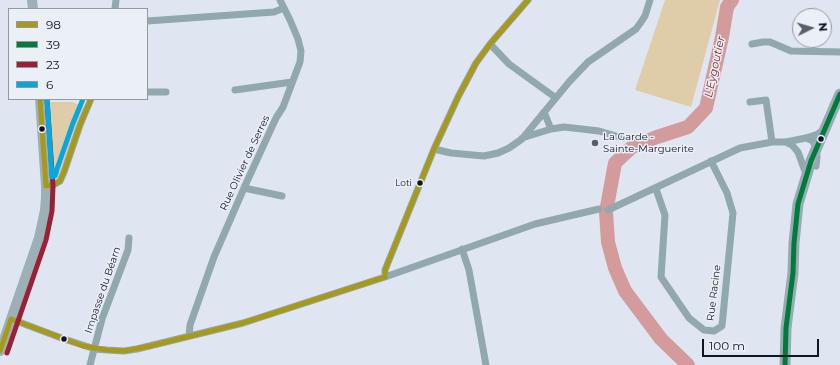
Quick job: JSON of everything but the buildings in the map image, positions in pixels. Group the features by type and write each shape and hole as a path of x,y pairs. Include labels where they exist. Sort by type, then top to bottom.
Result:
{"main road":[{"path":"793,272 798,204 806,175 824,129 840,94"},
{"path":"0,351 39,238 45,210 46,186 40,100"},
{"path":"786,365 786,328 793,272 804,205 814,157 840,112"}],"street":[{"name":"Rue Olivier de Serres","path":"189,336 190,325 214,257 244,188 283,106 300,62 301,51 298,39 280,0"},
{"path":"385,277 385,270 434,149 458,97 476,63 490,44 528,0"},
{"path":"434,149 451,153 484,156 498,153 509,148 522,138 569,82 588,62 636,29 645,16 650,0"},
{"path":"148,21 274,12 284,8"},
{"path":"752,44 770,42 791,51 840,52"},
{"path":"490,44 510,64 556,98"},
{"path":"235,90 292,82"},
{"path":"148,92 166,92"},
{"path":"46,186 56,184 60,181 80,124 91,100"},
{"path":"750,102 766,100 772,142"},
{"path":"544,112 551,129"},
{"path":"522,138 551,129 564,127 599,131 623,138"},
{"path":"608,210 740,148 806,138 818,134 824,129"},
{"path":"786,142 792,145 798,152 814,157 813,141 806,138"},
{"name":"Rue Racine","path":"656,188 665,215 661,277 689,318 704,330 714,331 722,326 733,213 727,193 711,161"},
{"path":"244,188 282,196"},
{"path":"10,319 95,349 130,350 243,323 385,277 535,224 600,209"},
{"name":"Impasse du Béarn","path":"90,365 102,319 128,250 129,238"},
{"path":"462,249 469,270 487,365"}],"shaded area":[{"path":"665,0 720,0 691,107 635,90"},
{"path":"49,102 73,102 84,107 59,175 55,175 51,169"}],"waterway":[{"name":"L'Eygoutier","path":"688,365 661,339 625,291 615,268 608,242 606,212 615,163 632,147 688,127 706,108 722,37 727,7 732,0"}],"transit line":[{"name":"98","path":"385,277 385,270 434,149 458,97 476,63 490,44 528,0"},
{"name":"39","path":"785,365 786,328 793,273 798,204 811,161 840,94"},
{"name":"98","path":"40,100 46,186 60,181 91,100"},
{"name":"23","path":"7,353 46,240 52,211 53,186 47,100"},
{"name":"6","path":"47,100 52,177 55,176 83,100"},
{"name":"98","path":"11,319 83,346 124,351 243,323 385,277"},
{"name":"98","path":"0,351 11,319"}],"place":[{"name":"La Garde - Sainte-Marguerite","path":"595,143"},
{"name":"Loti","path":"420,183"}]}
